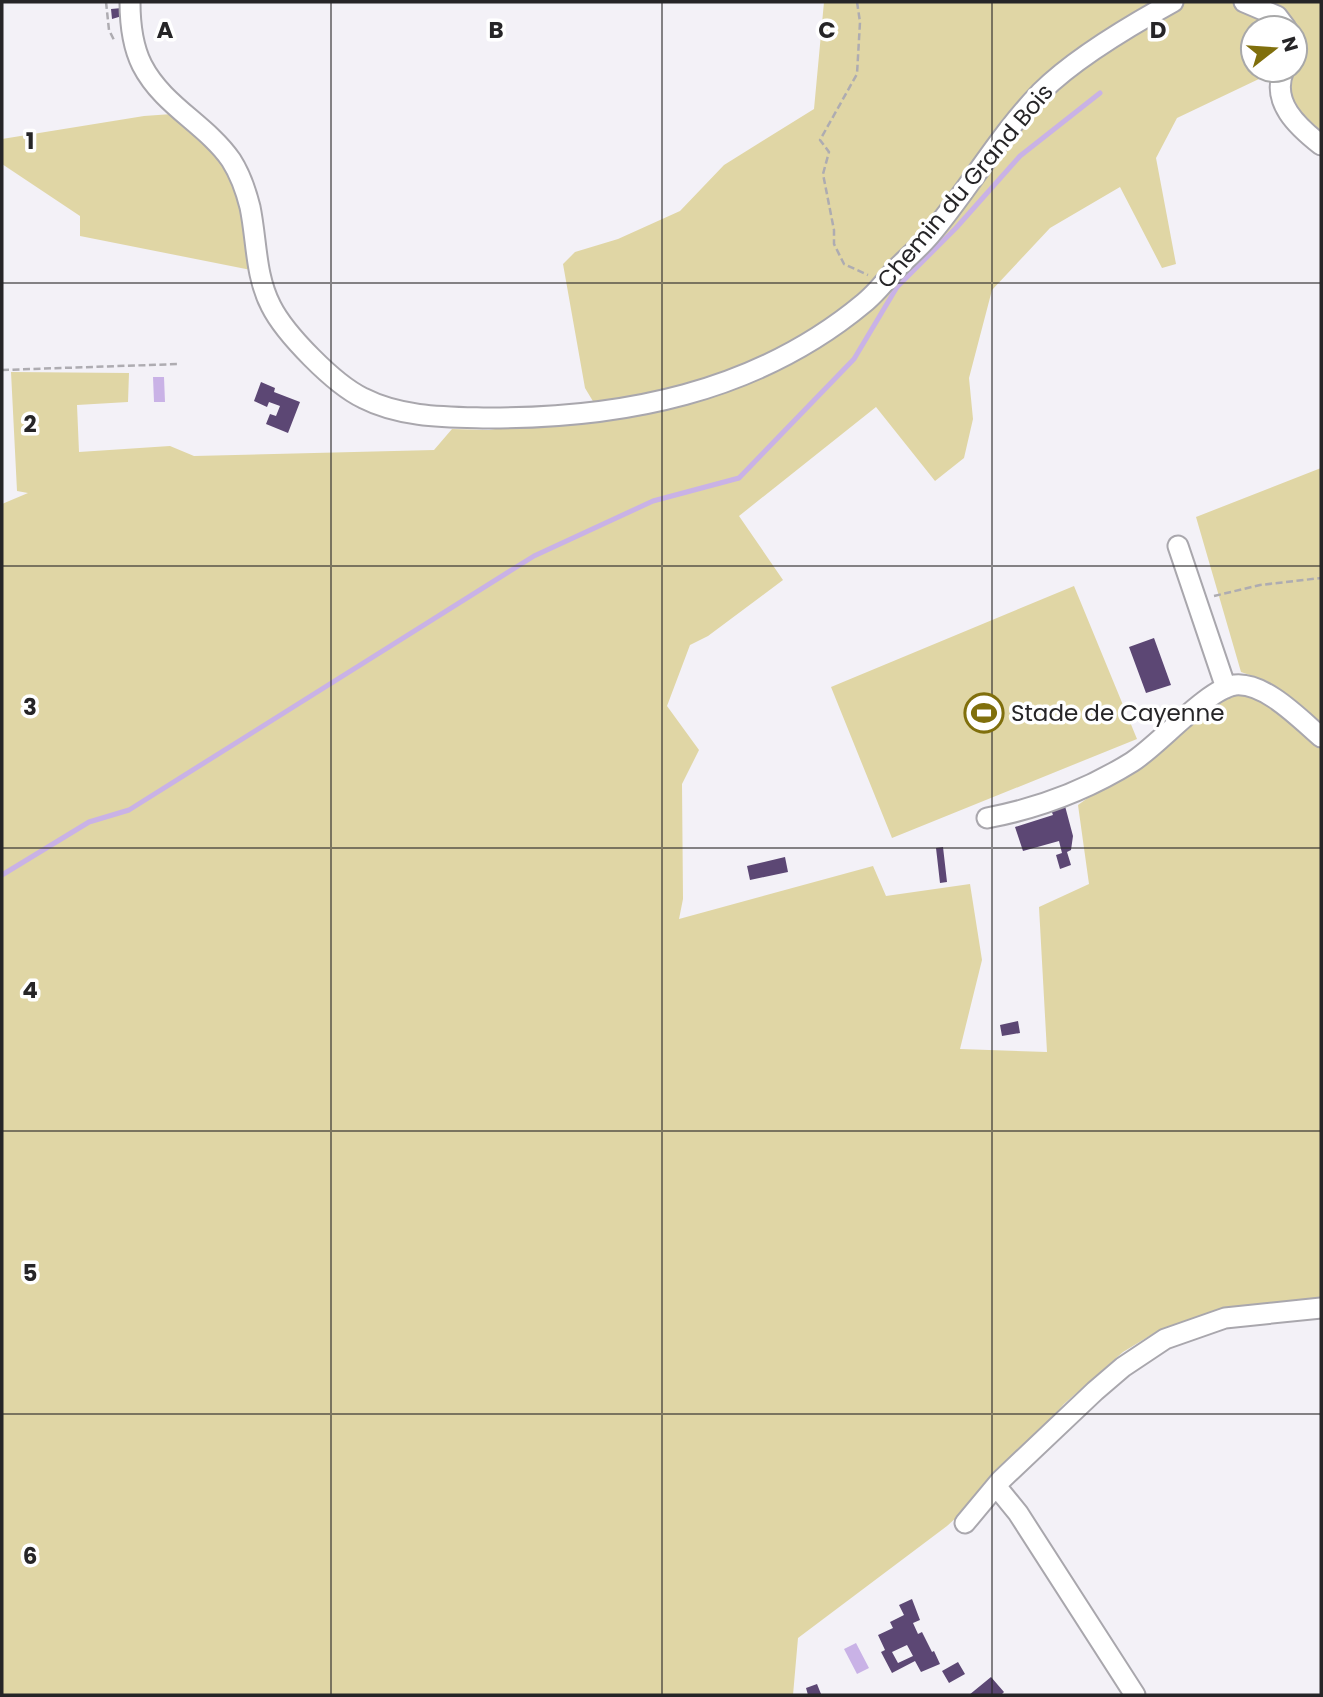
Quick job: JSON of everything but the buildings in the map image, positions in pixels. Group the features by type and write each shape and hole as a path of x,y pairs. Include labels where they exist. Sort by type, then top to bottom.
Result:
{"street":[{"name":"Chemin du Grand Bois","path":"130,2 131,35 141,64 152,82 218,145 237,172 250,208 258,268 272,308 312,357 361,397 380,405 435,418 526,418 589,413 672,400 713,387 801,348 866,302 930,234 1019,117 1044,89 1075,64 1173,2"},
{"path":"1244,2 1272,14"},
{"path":"1281,84 1282,98 1293,121 1321,145"},
{"path":"1178,546 1226,688"},
{"path":"988,818 1041,806 1104,778 1141,755 1205,701 1236,685 1250,686 1264,692 1321,737"},
{"path":"964,1524 996,1486 1123,1367 1165,1339 1225,1318 1321,1308"},
{"path":"996,1486 1018,1513 1135,1695"}],"path":[{"path":"857,2 860,22 857,74 820,140 828,152 823,174 834,230 834,244 844,264 868,275 878,288"},
{"path":"2,370 179,365"},
{"path":"1196,600 1260,585 1321,578"}],"shaded area":[{"path":"824,2 1321,2 1321,131 1294,106 1290,84 1309,84 1309,14 1239,14 1239,84 1248,84 1177,118 1156,158 1176,264 1162,268 1120,187 1050,228 992,290 969,378 973,419 964,458 935,481 876,407 739,516 783,580 708,636 690,645 667,706 699,750 682,784 683,899 679,919 873,866 886,896 970,884 982,960 960,1049 1047,1052 1039,907 1089,884 1078,805 1219,700 1229,696 1248,695 1258,699 1321,746 1321,1302 1205,1316 1156,1332 1123,1352 1064,1404 989,1488 947,1526 798,1638 793,1695 2,1695 2,504 28,493 17,491 11,372 129,373 128,402 77,405 79,452 170,446 194,456 434,450 452,429 489,430 600,413 585,388 563,264 575,252 618,239 680,211 724,165 814,109"},
{"path":"172,114 226,166 237,184 251,270 80,236 80,216 2,164 2,139"},
{"path":"153,377 164,377 165,402 154,402"},
{"path":"1321,468 1321,727 1267,681 1241,672 1196,517"},
{"name":"Stade de Cayenne","path":"1074,586 1137,739 892,838 831,687"},
{"path":"856,1643 869,1668 857,1674 844,1649"}],"waterway":[{"path":"2,875 89,822 129,810 534,556 653,501 739,478 854,359 897,287 956,228 1020,156 1100,93"}],"place":[{"name":"Stade de Cayenne","path":"984,713"}]}
